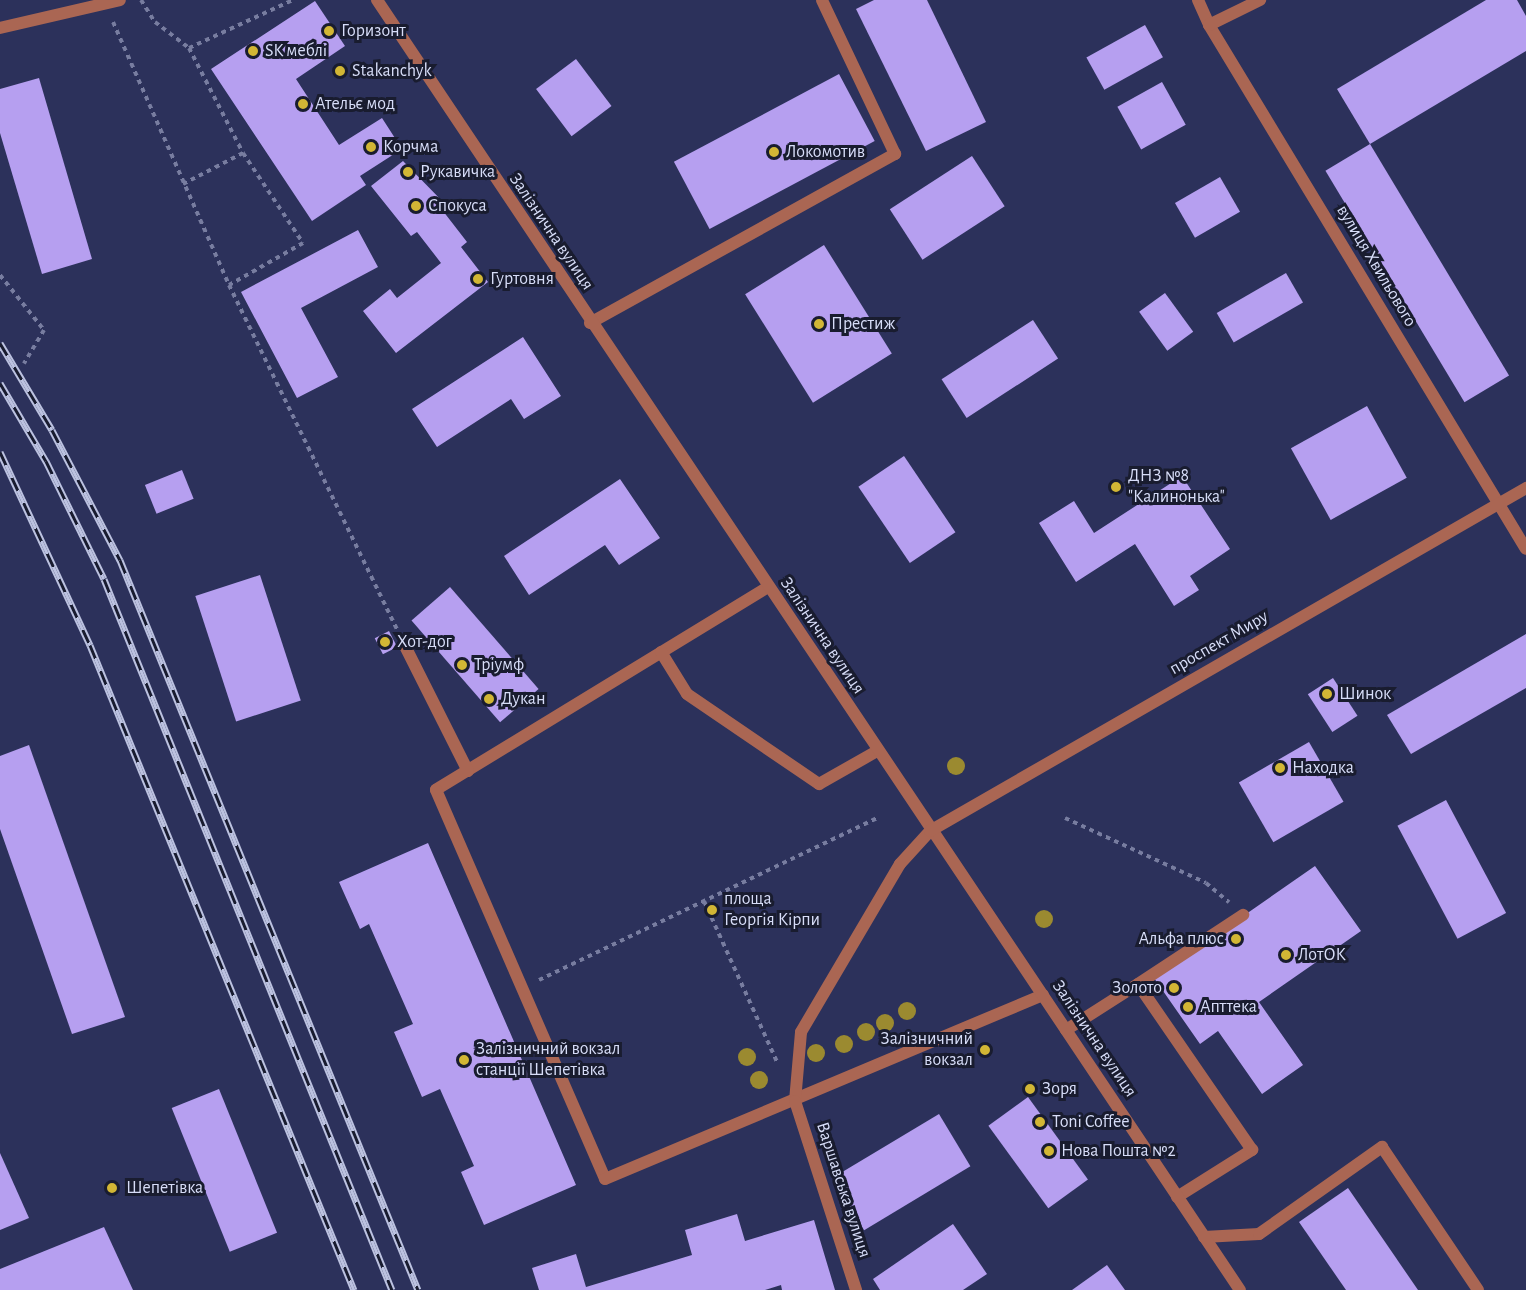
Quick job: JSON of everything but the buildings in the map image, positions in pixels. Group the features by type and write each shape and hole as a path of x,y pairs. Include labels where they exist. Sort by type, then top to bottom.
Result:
{"street":[{"path":"0,28 120,0"},
{"name":"Залізнична вулиця","path":"377,0 590,323 1240,1290"},
{"path":"590,323 895,154 822,0"},
{"name":"вулиця Хвильового","path":"1198,0 1209,25 1526,549"},
{"path":"1209,25 1260,0"},
{"name":"проспект Миру","path":"795,1101 801,1032 900,864 930,831 1526,488"},
{"path":"768,587 436,790 605,1179 1043,996"},
{"path":"405,646 468,771"},
{"path":"661,652 687,694 819,784 877,751"},
{"path":"1066,1030 1243,915"},
{"path":"1138,984 1252,1150 1177,1197"},
{"name":"Варшавська вулиця","path":"795,1101 856,1290"},
{"path":"1204,1237 1259,1234 1382,1147 1478,1290"}],"path":[{"path":"141,0 155,22 189,48 243,153 303,243 229,285"},
{"path":"189,48 293,0"},
{"path":"106,5 229,285 405,646"},
{"path":"183,184 243,153"},
{"path":"0,275 44,330 24,363"},
{"path":"522,988 879,817"},
{"path":"1065,818 1206,883 1243,915"},
{"path":"704,900 781,1069"}],"railway":[{"path":"0,343 52,430 120,560 418,1290"},
{"path":"0,383 46,461 104,579 392,1290"},
{"path":"0,452 90,645 354,1290"}],"place":[{"name":"Горизонт","path":"329,31"},
{"name":"SK меблі","path":"253,51"},
{"name":"Stakanchyk","path":"340,71"},
{"name":"Ательє мод","path":"303,104"},
{"name":"Корчма","path":"371,147"},
{"name":"Локомотив","path":"774,152"},
{"name":"Рукавичка","path":"408,172"},
{"name":"Спокуса","path":"416,206"},
{"name":"Гуртовня","path":"478,279"},
{"name":"Престиж","path":"819,324"},
{"name":"ДНЗ №8 \"Калинонька\"","path":"1116,487"},
{"name":"Хот-дог","path":"385,642"},
{"name":"Тріумф","path":"462,665"},
{"name":"Шинок","path":"1327,694"},
{"name":"Дукан","path":"489,699"},
{"name":"Находка","path":"1280,768"},
{"name":"площа Георгія Кірпи","path":"712,910"},
{"name":"Альфа плюс","path":"1236,939"},
{"name":"ЛотОК","path":"1286,955"},
{"name":"Золото","path":"1174,988"},
{"name":"Апттека","path":"1188,1007"},
{"name":"Залізничний вокзал","path":"985,1050"},
{"name":"Залізничний вокзал станції Шепетівка","path":"464,1060"},
{"name":"Зоря","path":"1030,1089"},
{"name":"Toni Coffee","path":"1040,1122"},
{"name":"Нова Пошта №2","path":"1049,1151"},
{"name":"Шепетівка","path":"112,1188"}]}
